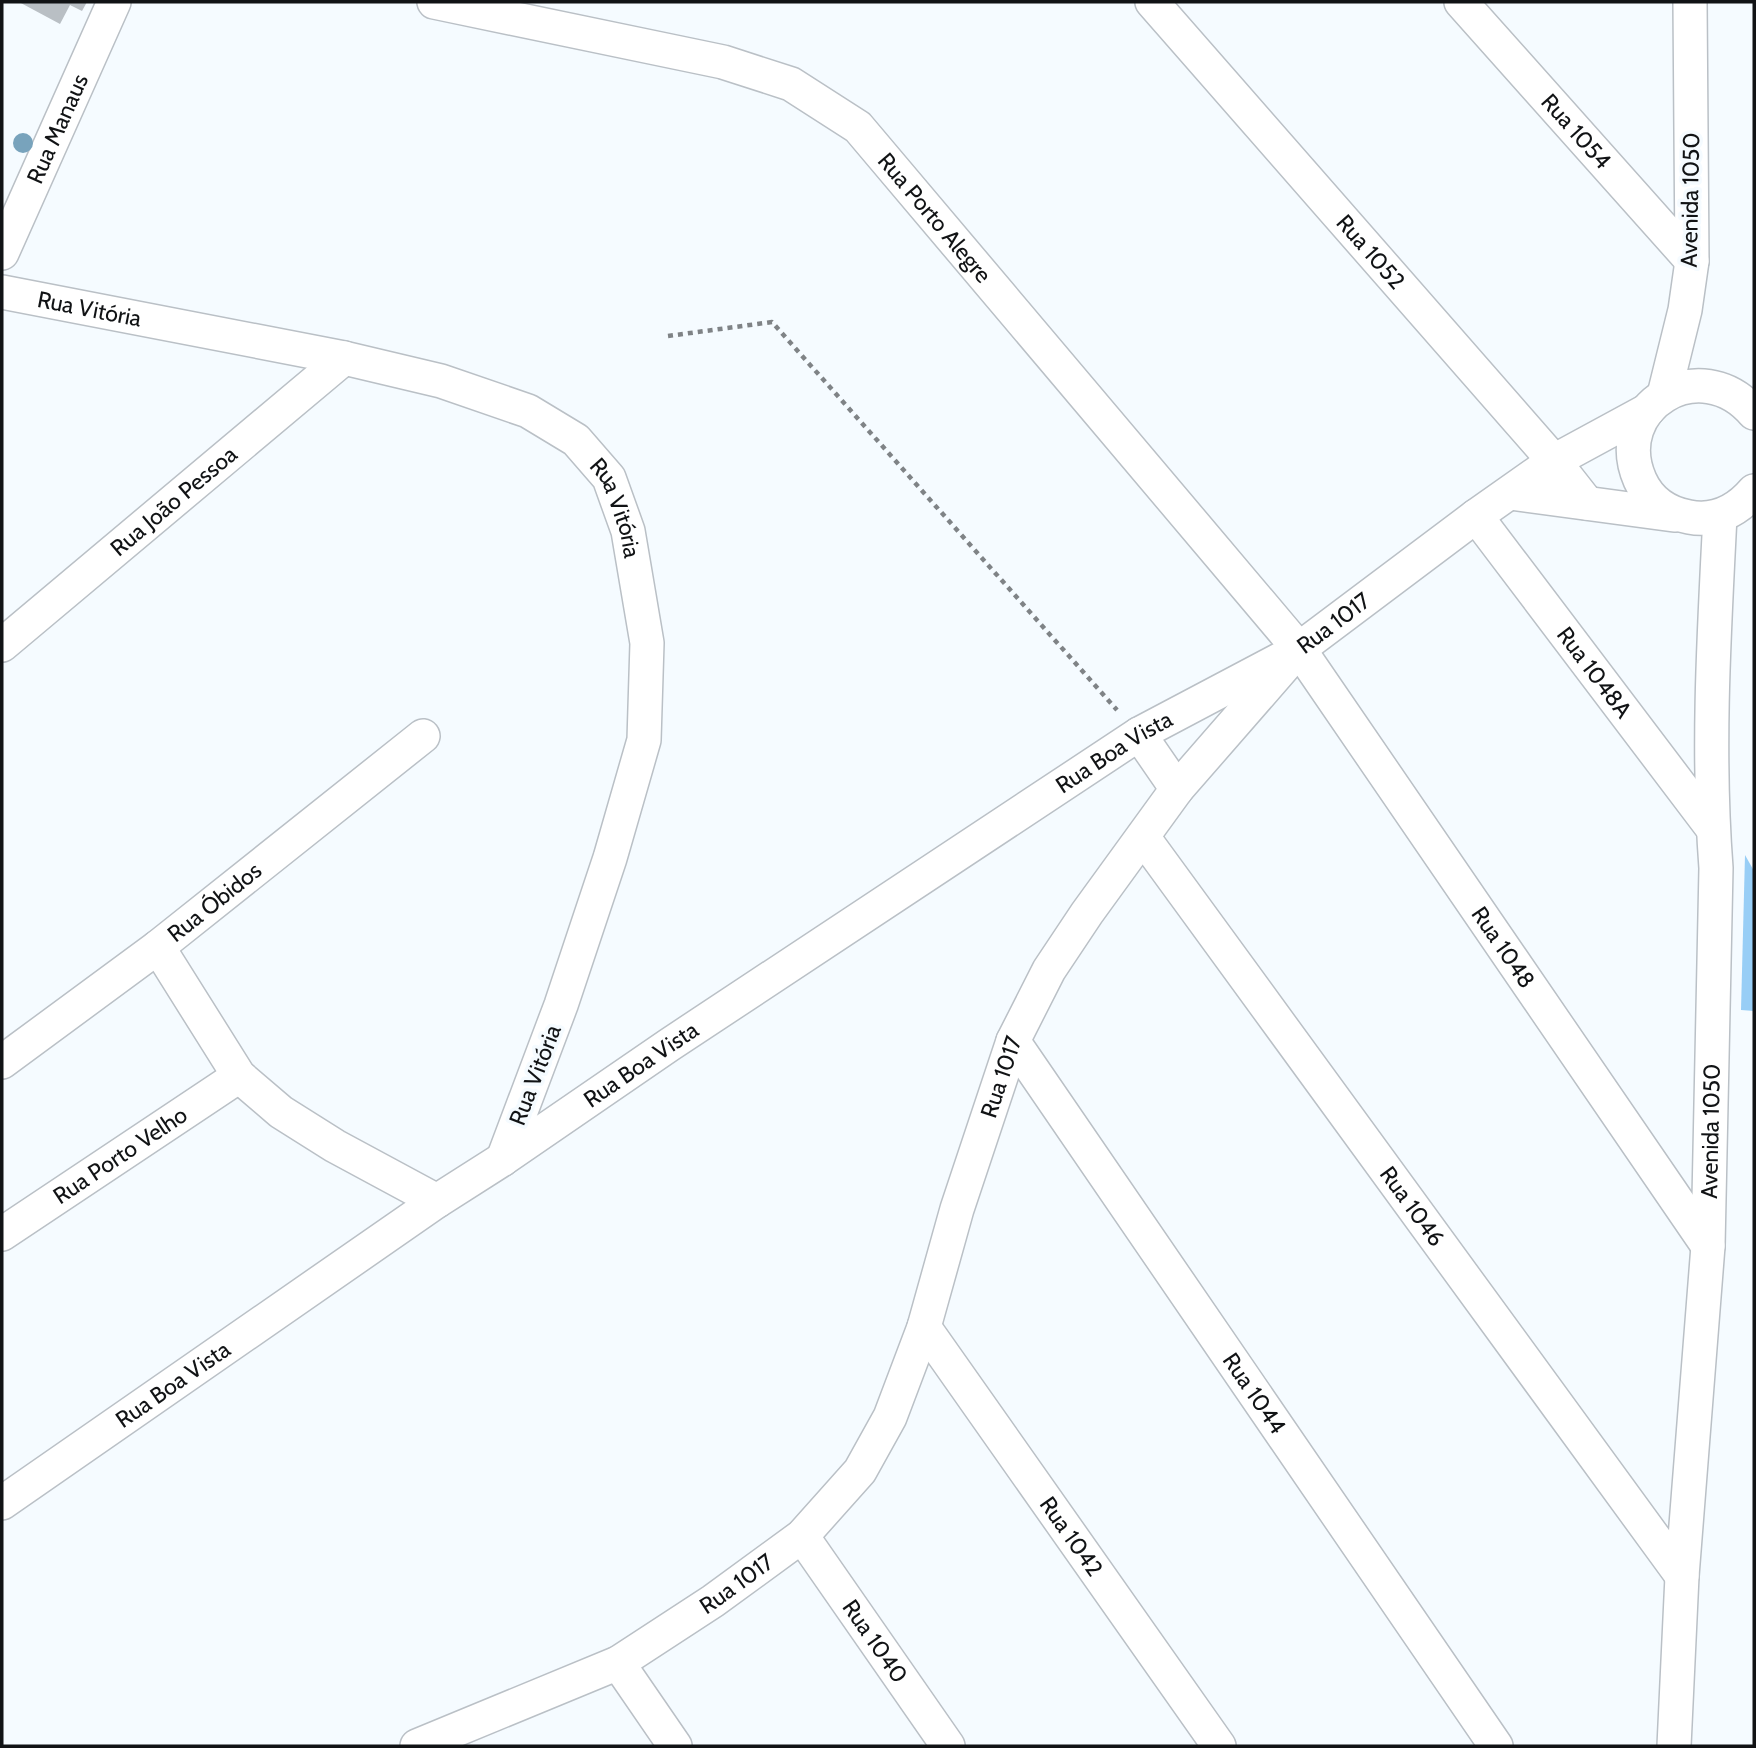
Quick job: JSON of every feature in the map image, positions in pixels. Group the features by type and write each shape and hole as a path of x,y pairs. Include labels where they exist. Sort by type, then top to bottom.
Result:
{"street":[{"name":"Rua Manaus","path":"2,253 114,2"},
{"name":"Rua Porto Alegre","path":"434,2 499,9 723,62 791,85 858,127 1297,650"},
{"name":"Rua 1052","path":"1152,2 1554,461 1587,503"},
{"name":"Rua 1054","path":"1461,2 1692,261"},
{"name":"Avenida 1050","path":"1678,515 1659,505 1645,490 1636,470 1633,449 1637,428 1656,402 1685,310 1692,261 1690,2"},
{"name":"Rua Vitória","path":"2,292 344,358 441,381 528,411 576,440 609,478 628,531 647,643 644,740 610,858 570,980 503,1159"},
{"name":"Rua João Pessoa","path":"2,645 344,358"},
{"name":"Rua 1017","path":"418,1746 618,1663 713,1601 802,1536 860,1471 890,1417 923,1327 957,1209 1013,1041 1049,970 1177,789 1297,650 1554,461 1684,387 1704,385 1725,389 1743,400 1754,412"},
{"path":"1510,494 1699,519 1720,516 1739,507 1754,491"},
{"name":"Rua 1048A","path":"1476,516 1713,829"},
{"name":"Avenida 1050","path":"1674,1746 1682,1576 1708,1246 1716,868 1713,829 1712,672 1720,516"},
{"name":"Rua Boa Vista","path":"2,1503 437,1201 1139,734 1297,650"},
{"name":"Rua 1048","path":"1297,650 1708,1246"},
{"path":"1139,734 1177,789"},
{"name":"Rua Óbidos","path":"2,1062 158,947 423,736"},
{"name":"Rua 1046","path":"1143,836 1682,1576"},
{"path":"158,947 239,1076 281,1112 335,1146 437,1201"},
{"name":"Rua 1044","path":"1013,1041 1496,1746"},
{"name":"Rua Porto Velho","path":"2,1234 239,1076"},
{"name":"Rua 1042","path":"923,1327 1219,1746"},
{"name":"Rua 1040","path":"802,1536 948,1746"},
{"path":"618,1663 675,1746"}],"path":[{"path":"668,336 772,322 1139,734"}],"shaded area":[{"path":"1745,855 1754,871 1754,1011 1741,1010"}],"building":[{"path":"19,2 87,2 82,11 70,5 60,24"}]}
